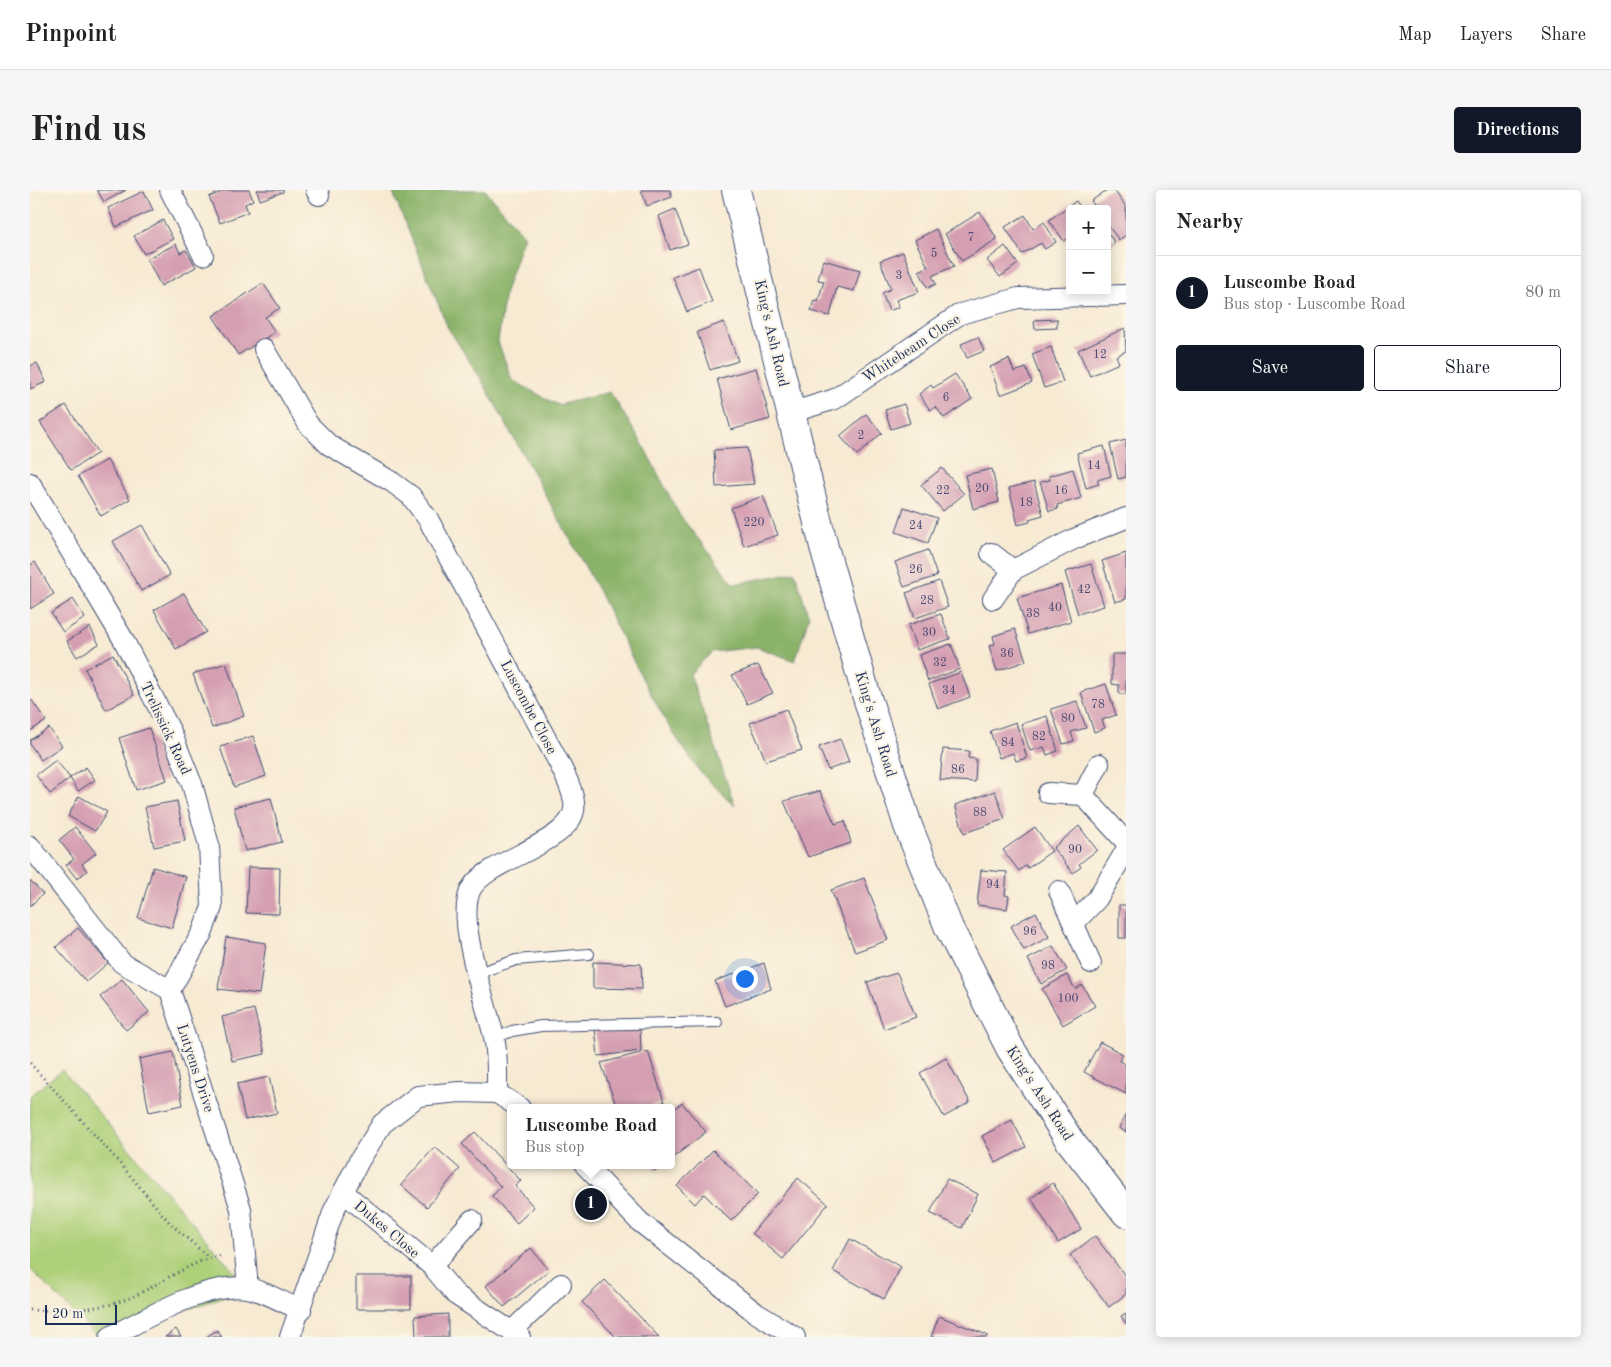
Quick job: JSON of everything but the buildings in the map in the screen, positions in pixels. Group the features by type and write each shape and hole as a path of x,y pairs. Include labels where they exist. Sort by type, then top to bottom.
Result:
{"highway":[{"name":"King's Ash Road","path":"736,190 824,547 866,694 908,826 949,928 1010,1048 1070,1141 1126,1213"}],"street":[{"path":"170,190 203,255"},
{"name":"Whitebeam Close","path":"790,413 835,399 960,314 1018,298 1126,295"},
{"name":"Luscombe Close","path":"264,349 308,424 328,445 392,482 411,496 428,519 570,786 575,804 570,820 558,832 483,875 472,888 466,906 468,933 494,1038 497,1093"},
{"name":"Trelissick Road","path":"30,483 123,639 171,732 192,784 208,845 212,908 202,933 170,990"},
{"path":"993,599 1013,570 1074,539 1126,518"},
{"path":"991,553 1013,570"},
{"path":"1083,795 1099,764"},
{"path":"1048,793 1083,795 1126,842"},
{"path":"30,846 122,963 170,990"},
{"path":"1074,923 1097,899 1126,850"},
{"path":"1059,891 1091,963"},
{"name":"Lutyens Drive","path":"170,990 241,1208 248,1288"},
{"path":"290,1337 301,1310 334,1210 382,1124 418,1096 460,1092 497,1093 514,1104"},
{"path":"589,1169 640,1222 756,1313 795,1337"},
{"name":"Dukes Close","path":"343,1192 432,1266 456,1295 516,1334 561,1284"},
{"name":"Dukes Close","path":"432,1266 472,1220"},
{"path":"110,1337 159,1312 208,1291 248,1288 301,1310"}],"lane":[{"path":"478,972 516,960 589,954"},
{"path":"494,1038 512,1031 542,1026 718,1022"}],"path":[{"path":"30,1063 117,1160 169,1222 208,1257"},
{"path":"30,1310 72,1311 130,1298 208,1257 244,1251"}],"green space":[{"path":"399,190 485,190 524,235 505,292 498,342 512,380 558,405 610,392 643,445 680,516 734,584 795,572 809,617 795,661 757,647 712,652 690,674 735,806 700,772 671,730 643,680 597,588 481,379 448,328 393,193"},
{"path":"62,1070 248,1288 110,1337 98,1337 30,1269 30,1096"}],"place":[{"name":"Luscombe Road","path":"591,1204"}]}
